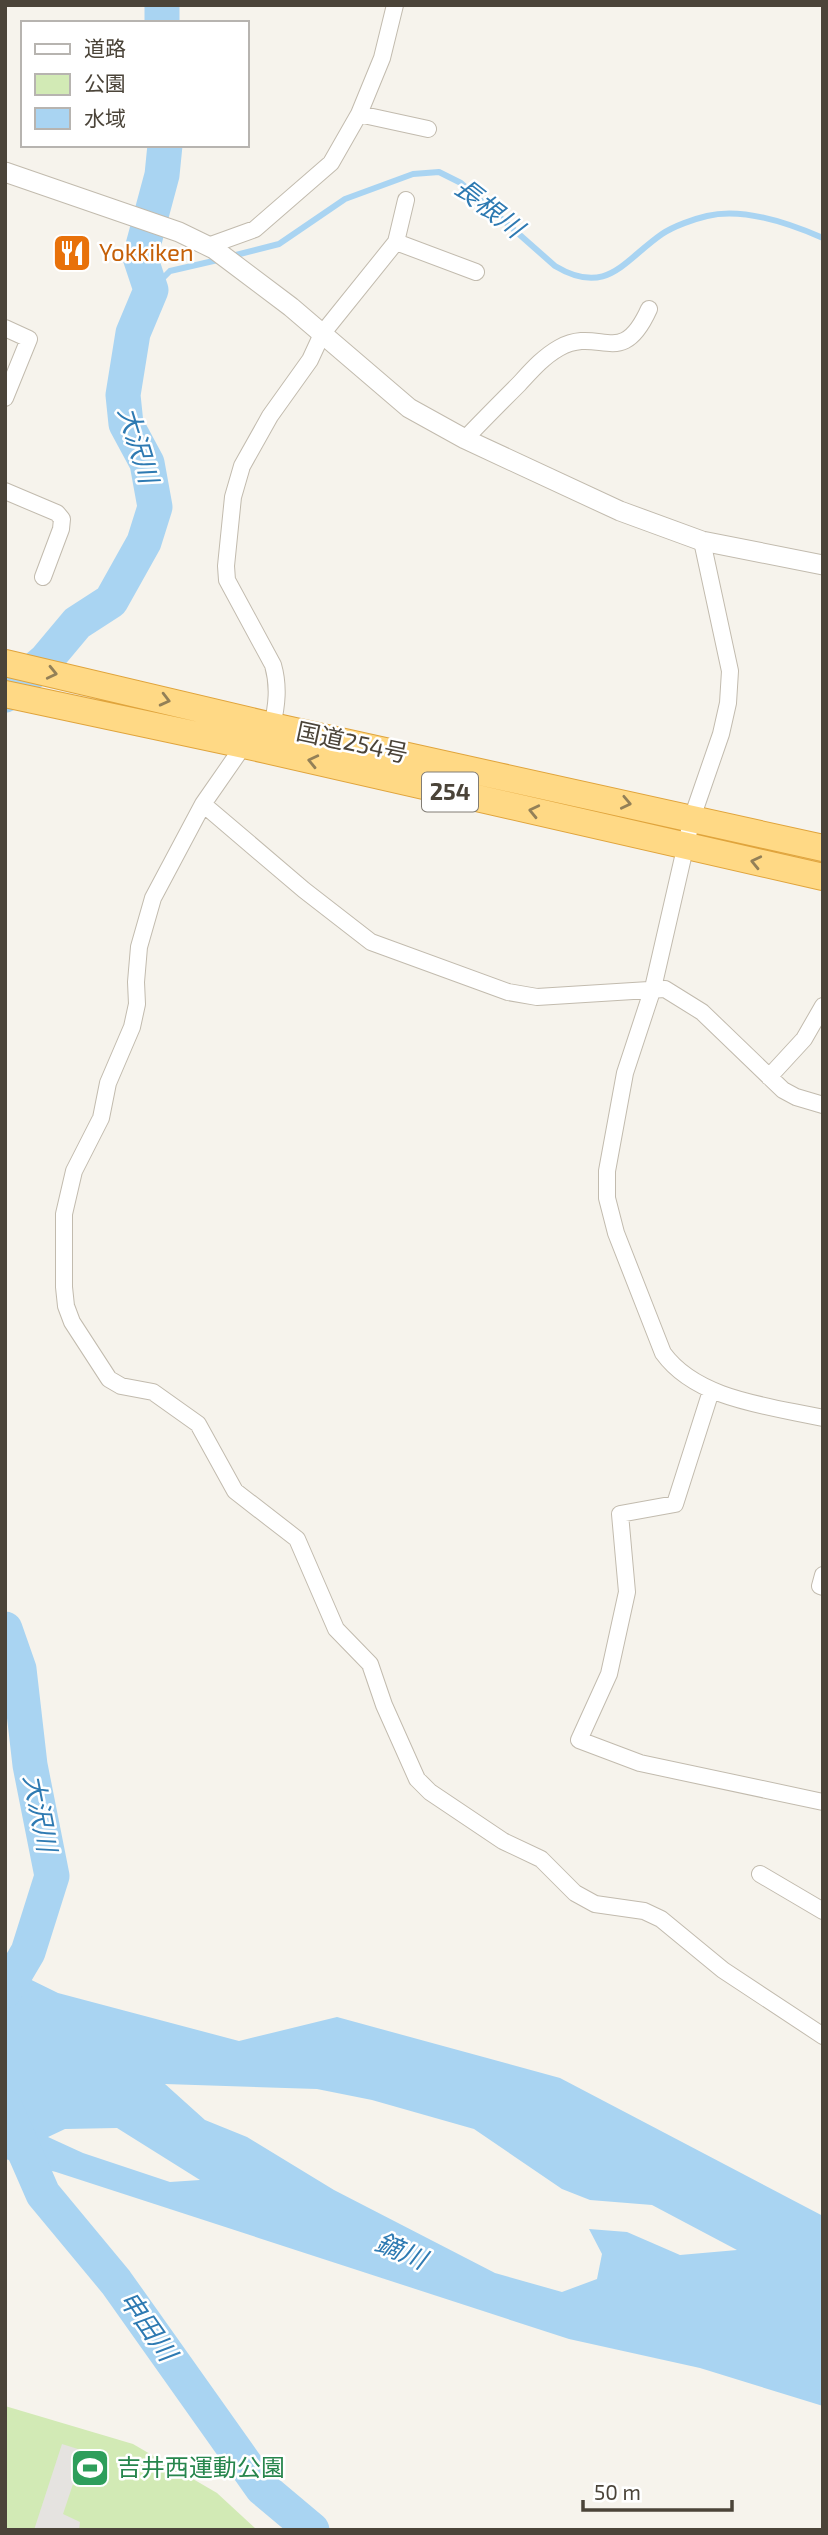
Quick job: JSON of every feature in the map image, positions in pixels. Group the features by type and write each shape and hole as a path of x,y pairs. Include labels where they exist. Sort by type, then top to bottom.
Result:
{"highway":[{"name":"国道254号","path":"5,663 272,726 823,848"},
{"name":"国道254号","path":"5,694 244,745 823,877"}],"street":[{"path":"211,247 255,229 331,163 359,114 382,58 395,5"},
{"path":"359,114 428,130"},
{"path":"5,172 179,232 211,247 409,408 465,439 620,512 702,541 823,565"},
{"path":"272,726 278,702 274,665 227,580 233,497 242,466 270,416 310,360 321,334 396,243 406,200"},
{"path":"396,243 476,272"},
{"path":"465,439 542,360 560,347 587,341 614,343 632,338 641,327 649,309"},
{"path":"5,328 29,339 5,398"},
{"path":"5,491 57,513 62,519 61,529 43,577"},
{"path":"702,541 730,671 728,703 721,734 692,818 653,988 625,1073 607,1171 607,1198 616,1233 663,1353 673,1368 711,1391 823,1418"},
{"path":"244,745 203,804 153,898 139,947 137,1004 132,1027 108,1083 101,1118 74,1171 64,1214 64,1287 66,1306 72,1322 109,1379 121,1387 153,1392 198,1424 235,1491 297,1539 336,1629 370,1664 384,1705 417,1779 430,1792 503,1841 541,1859 575,1893 585,1899 595,1904 644,1911 661,1919 723,1970 823,2036"},
{"path":"203,804 304,890 371,942 508,992 537,997 664,989 702,1012 783,1090 823,1105"},
{"path":"769,1077 804,1039 823,1006"},
{"path":"711,1391 675,1504 620,1514 627,1592 610,1674 579,1740 640,1763 823,1802"},
{"path":"823,1575 820,1586 823,1587"},
{"path":"760,1874 823,1912"}],"green space":[{"name":"吉井西運動公園","path":"5,2406 133,2444 217,2493 257,2530 5,2530"}],"shaded area":[{"path":"62,2444 84,2451 63,2514 80,2522 79,2530 34,2530"}],"water":[{"name":"鏑川","path":"5,1967 58,1993 239,2041 337,2017 560,2078 823,2216 823,2406 700,2368 569,2339 56,2172 5,2159","holes":["165,2084 317,2089 372,2100 474,2129 562,2189 590,2200 652,2205 737,2250 680,2255 627,2232 589,2229 602,2254 597,2279 562,2292 495,2273 334,2190 247,2137 205,2120","117,2128 200,2180 170,2182 83,2153 48,2137 65,2129"]}],"waterway":[{"name":"大沢川","path":"162,5 162,21"},
{"name":"大沢川","path":"5,695 46,660 77,623 111,601 144,542 155,507 147,463 126,424 123,395 133,333 151,290 140,257 162,175 165,147"},
{"name":"長根川","path":"232,256 279,244 345,199 413,174 439,172 461,183 555,266 573,275 588,278 613,272 667,231 707,216 751,215 796,227 823,238"},
{"name":"長根川","path":"151,290 170,271 222,259"},
{"name":"大沢川","path":"5,1629 19,1669 30,1765 52,1876 28,1952 5,1991"},
{"name":"申田川","path":"5,2107 43,2194 116,2282 262,2488 312,2530"}],"place":[{"name":"Yokkiken","path":"72,253"},
{"name":"吉井西運動公園","path":"90,2468"}]}
